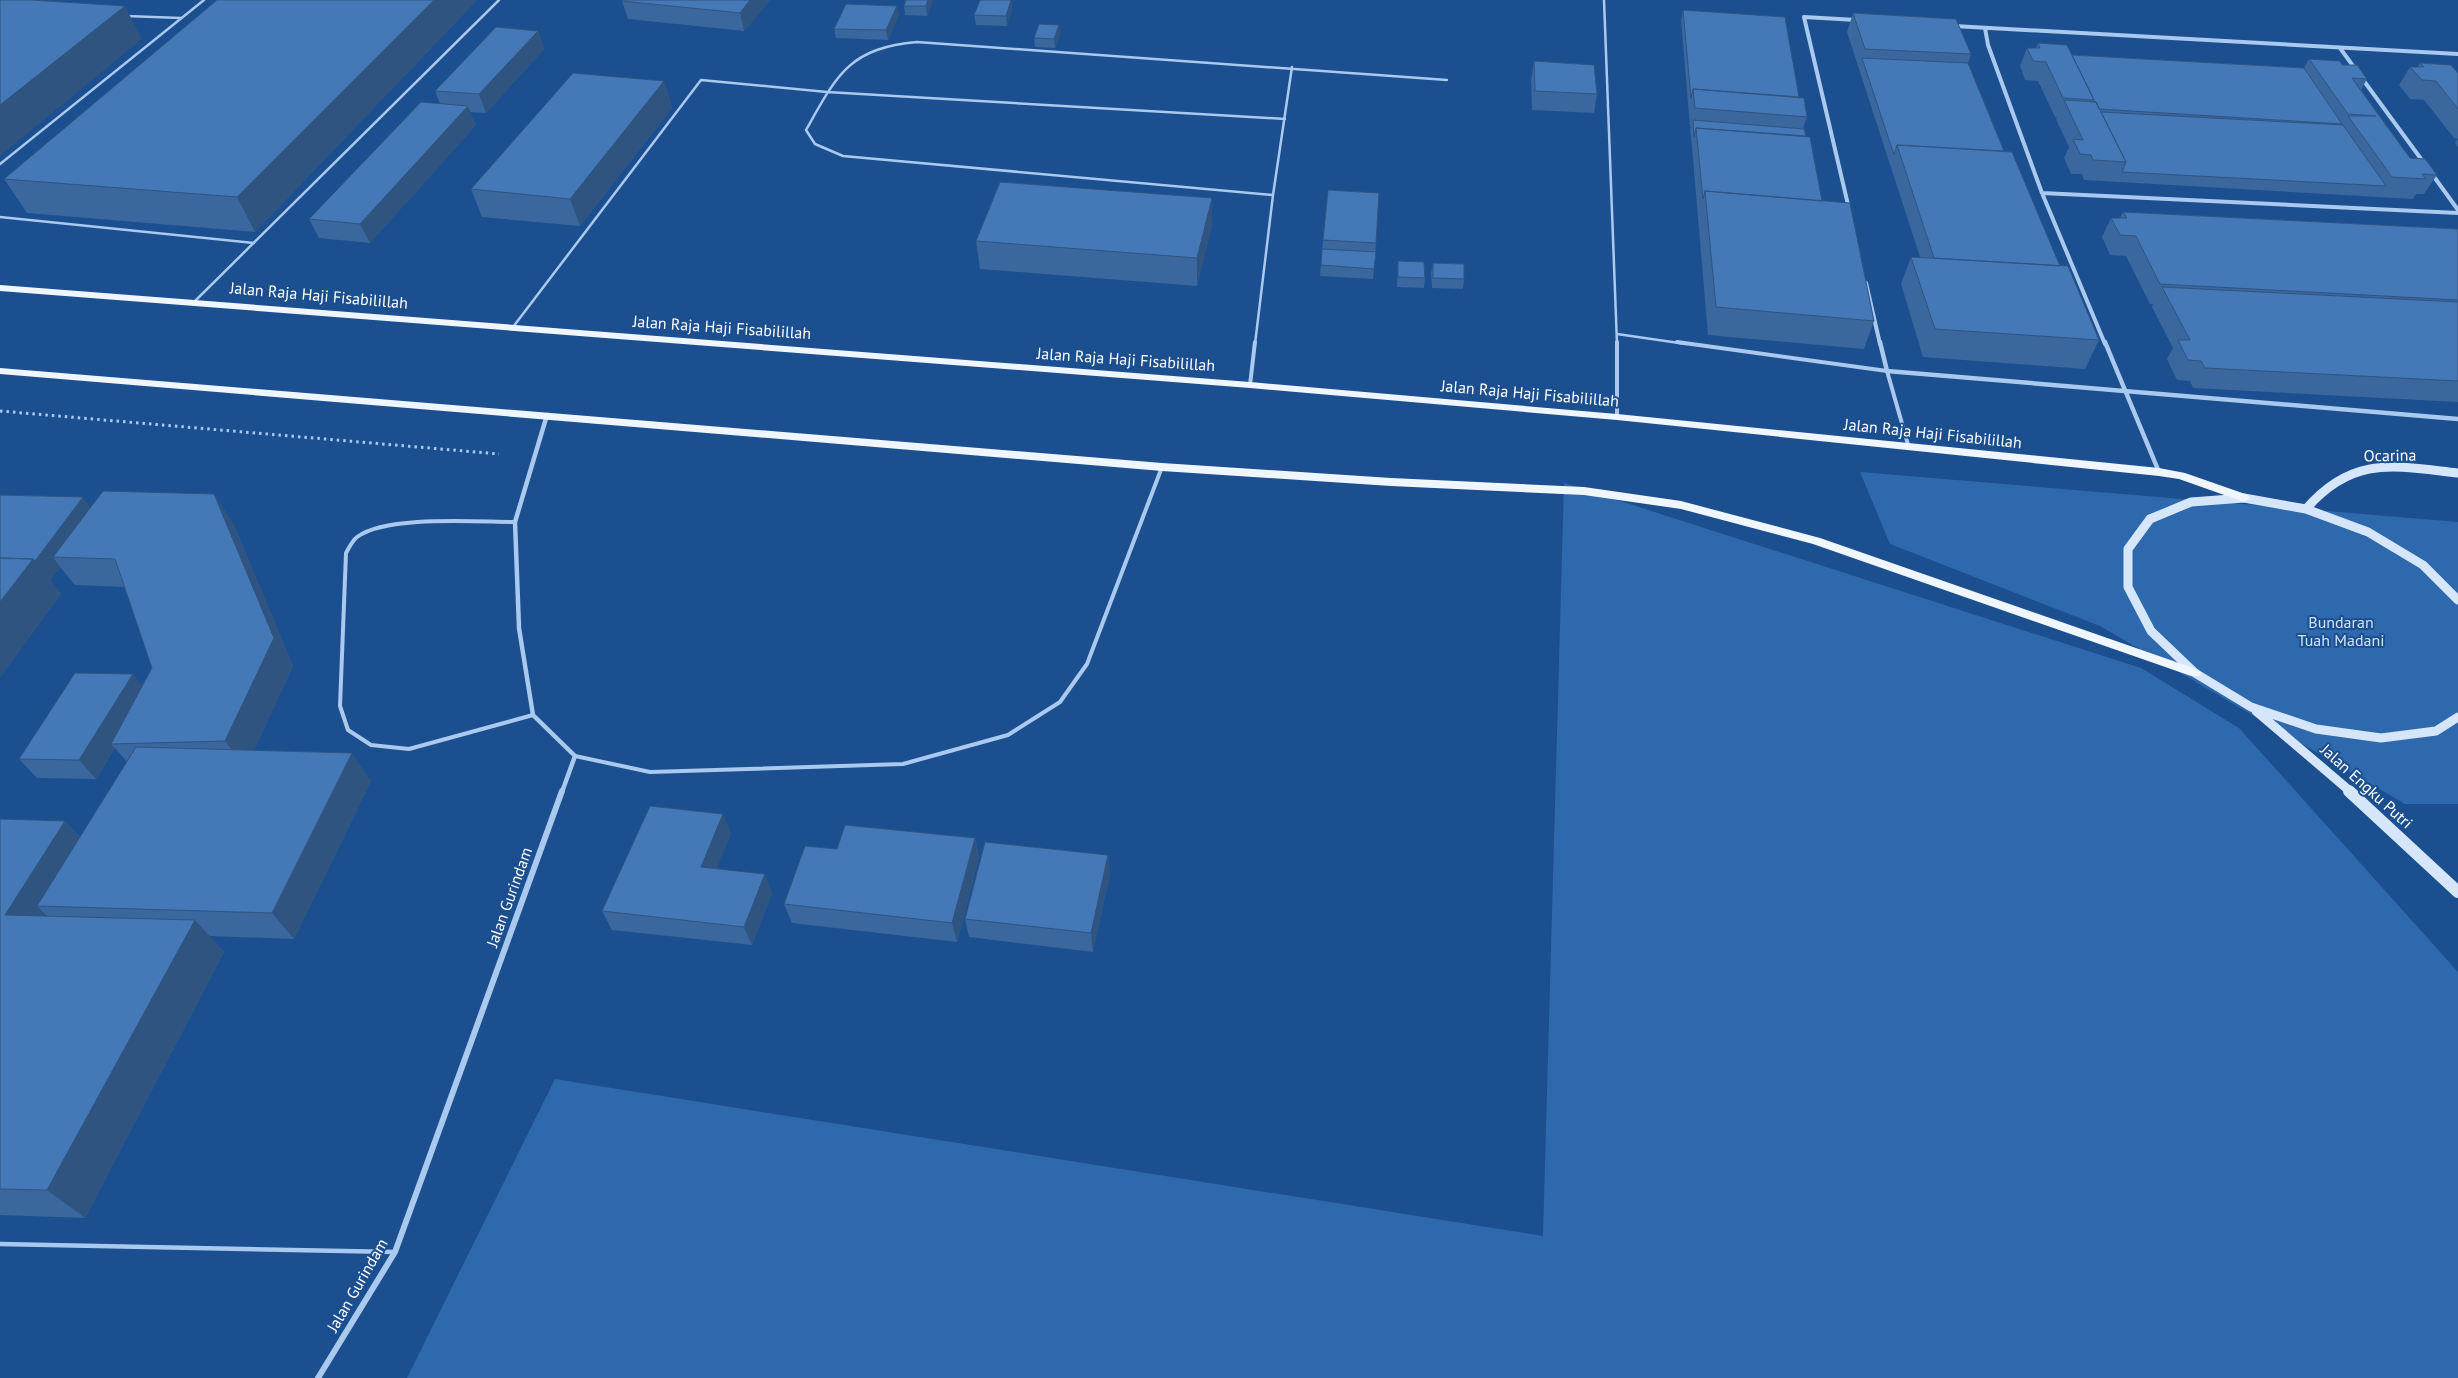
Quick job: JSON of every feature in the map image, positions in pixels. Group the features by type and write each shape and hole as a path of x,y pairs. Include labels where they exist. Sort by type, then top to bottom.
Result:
{"main road":[{"name":"Jalan Raja Haji Fisabilillah","path":"0,288 1250,385 1617,417 2159,472 2181,476 2244,498"},
{"path":"1,372 547,415 1162,467 1391,482 1584,491 1681,505 1816,541 2196,673"},
{"name":"Ocarina","path":"2306,508 2328,486 2356,470 2393,467 2458,473"},
{"path":"2458,600 2423,565 2368,532 2306,508 2244,498 2191,502 2150,519 2128,549 2128,587 2151,631 2196,673 2251,707 2316,729 2381,738 2436,731 2458,717"},
{"name":"Jalan Engku Putri","path":"2251,707 2342,784 2458,892"}],"street":[{"path":"1851,218 1804,17 1860,20"},
{"path":"1949,26 2458,54"},
{"path":"1985,28 1988,45 2042,193 2159,472"},
{"path":"2340,48 2458,212"},
{"path":"2042,193 2458,212"},
{"path":"1864,275 1887,371 2458,419"},
{"path":"547,415 515,522 520,628 533,715 575,756"},
{"name":"Jalan Gurindam","path":"318,1378 395,1252 575,756"}],"lane":[{"path":"0,164 204,0"},
{"path":"194,302 499,0"},
{"path":"1604,0 1617,334 1617,417"},
{"path":"124,16 181,18"},
{"path":"1273,195 843,156 815,144 806,130 827,92 852,60 872,50 895,42 927,42 1292,67 1447,80"},
{"path":"1250,385 1273,195 1292,67"},
{"path":"513,327 701,80 827,92 1285,119"},
{"path":"0,217 254,243"},
{"path":"1617,334 1887,371 1909,448"},
{"path":"575,756 650,772 903,764 1008,735 1060,702 1087,664 1162,467"},
{"path":"515,522 403,525 376,528 356,538 346,553 340,706 348,730 371,745 409,749 533,715"},
{"path":"0,1244 395,1252"}],"path":[{"path":"0,411 534,457"}],"green space":[{"name":"Bundaran Tuah Madani","path":"1860,472 2458,522 2458,804 2405,804 2100,626 1890,544"},
{"path":"1564,483 2141,668 2239,728 2458,972 2458,1378 407,1378 555,1079 1543,1236"}],"building":[{"path":"0,0 32,0 125,6 0,105"},
{"path":"217,0 434,0 237,197 4,179"},
{"path":"623,0 750,0 740,13"},
{"path":"906,0 928,0 926,6 904,6"},
{"path":"980,0 1011,0 1006,16 974,15"},
{"path":"846,4 897,6 886,30 834,29"},
{"path":"1683,10 1785,17 1799,97 1693,89 1691,98"},
{"path":"1853,13 1956,19 1971,54 1865,49"},
{"path":"1039,24 1059,25 1054,39 1034,38"},
{"path":"496,27 538,31 479,94 435,91"},
{"path":"2038,43 2067,45 2094,100 2063,98 2046,62 2033,61 2027,48 2040,48"},
{"path":"2072,55 2304,68 2342,124 2099,109 2096,102 2093,102 2094,100"},
{"path":"1862,58 1968,63 2004,151 1897,145 1894,155"},
{"path":"2309,59 2340,61 2342,65 2357,65 2367,79 2352,78 2380,117 2410,158 2425,159 2437,175 2422,174 2426,179 2392,177 2348,116 2376,116 2348,114"},
{"path":"1534,61 1594,65 1597,94 1535,91"},
{"path":"2420,63 2451,65 2458,73 2458,109 2436,81 2422,80 2410,67 2424,67"},
{"path":"573,73 664,81 570,199 471,189"},
{"path":"1693,89 1804,98 1807,117 1695,108"},
{"path":"2064,100 2096,102 2126,162 2093,160 2091,155 2080,154 2073,139 2083,140"},
{"path":"421,102 468,106 360,224 309,219"},
{"path":"2101,112 2343,125 2386,186 2122,172 2126,162"},
{"path":"1693,120 1804,129 1806,136 1696,128 1694,137"},
{"path":"1696,128 1810,137 1822,201 1705,191 1703,199"},
{"path":"1897,145 2012,152 2060,266 1934,258"},
{"path":"1000,182 1212,198 1197,258 976,241"},
{"path":"1328,190 1379,193 1376,243 1323,240"},
{"path":"1705,191 1850,203 1874,321 1716,307"},
{"path":"2123,212 2458,229 2458,300 2160,284 2136,236 2120,235 2111,218 2127,218"},
{"path":"1322,249 1376,252 1374,269 1321,265"},
{"path":"1911,257 2068,266 2099,340 1935,329"},
{"path":"1398,261 1424,262 1425,278 1398,277"},
{"path":"1433,263 1464,264 1464,279 1433,278"},
{"path":"2162,287 2458,302 2458,381 2205,368 2201,361 2188,360 2178,340 2190,340"},
{"path":"103,491 214,494 274,638 225,741 111,744 152,668 115,559 53,557"},
{"path":"0,495 83,497 35,561 33,559 0,558"},
{"path":"0,558 33,559 0,602"},
{"path":"75,673 133,674 79,760 19,759"},
{"path":"136,747 352,753 272,913 37,906"},
{"path":"650,806 723,814 701,867 765,874 744,927 602,911"},
{"path":"0,819 65,821 5,915 195,920 47,1190 0,1189"},
{"path":"845,825 975,838 952,923 784,904 805,846 837,849"},
{"path":"985,842 1108,855 1091,933 965,919"}]}
